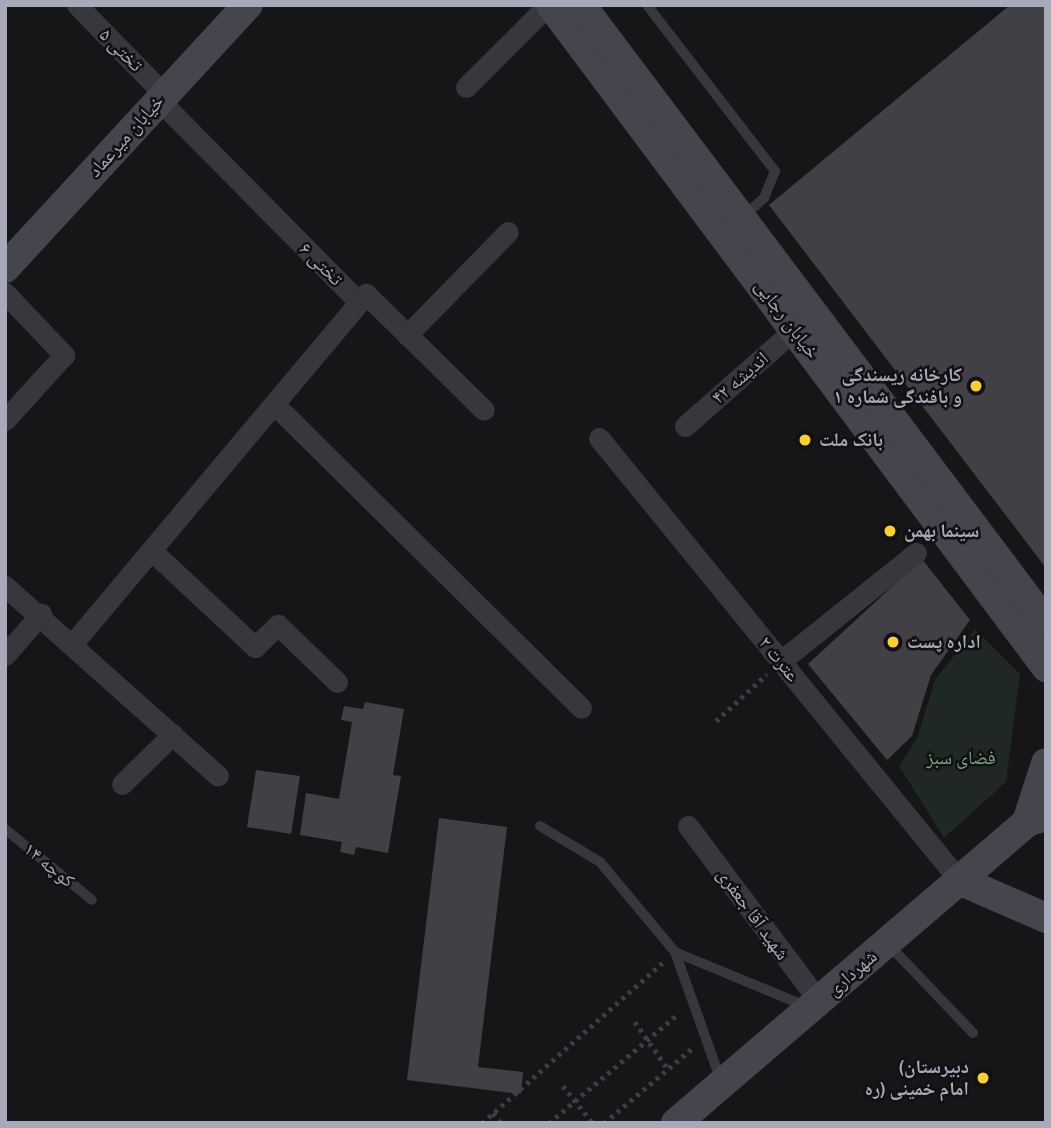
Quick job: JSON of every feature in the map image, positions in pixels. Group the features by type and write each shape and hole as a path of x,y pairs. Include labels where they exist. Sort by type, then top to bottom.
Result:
{"main road":[{"name":"خیابان میرعماد","path":"5,268 248,5"},
{"name":"خیابان رجایی","path":"550,5 1046,667"},
{"name":"خیابان رجایی","path":"583,6 1046,623"},
{"path":"1037,819 1046,763"},
{"name":"شهرداری","path":"676,1123 959,880 1037,819"},
{"path":"959,880 1046,918"}],"street":[{"name":"تختی ۵","path":"77,5 162,97"},
{"path":"466,87 550,5"},
{"name":"تختی ۶","path":"162,97 359,302 366,293 484,410"},
{"path":"407,335 508,232"},
{"path":"5,293 64,355 5,420"},
{"path":"74,642 359,302"},
{"name":"اندیشه ۴۲","path":"685,426 795,329"},
{"path":"274,404 581,708"},
{"name":"عترت ۲","path":"599,438 959,880"},
{"path":"152,551 255,647 278,625 337,682"},
{"path":"781,661 916,553"},
{"path":"5,586 74,642 218,776"},
{"path":"5,655 41,614"},
{"path":"122,785 173,734"},
{"name":"شهید آقا جعفری","path":"688,826 815,1004"}],"lane":[{"path":"647,5 775,171 764,198 741,219"},
{"path":"540,826 600,862 675,952 722,1084"},
{"name":"کوچه ۱۴","path":"5,829 92,900"},
{"path":"887,943 973,1033"},
{"path":"675,952 815,1004"}],"path":[{"path":"716,721 781,661"},
{"path":"482,1123 675,952"},
{"path":"549,1123 692,1002"},
{"path":"635,1022 668,1069"},
{"path":"604,1123 705,1038"},
{"path":"563,1086 593,1123"},
{"path":"493,1113 501,1123"}],"green space":[{"name":"فضای سبز","path":"975,629 1020,674 1006,782 944,838 899,766 917,739 935,680"}],"building":[{"name":"کارخانه ریسندگی و بافندگی شماره ۱","path":"1010,5 1046,5 1046,568 769,205"},
{"name":"اداره پست","path":"922,559 970,620 931,675 912,736 887,760 808,664"},
{"path":"365,702 404,709 393,775 401,776 388,853 356,847 354,855 340,852 342,842 300,835 306,793 339,799 352,722 341,720 344,706 363,709"},
{"path":"256,770 300,776 291,834 247,827"},
{"path":"439,818 507,827 478,1067 523,1072 521,1094 407,1080"}],"place":[{"name":"کارخانه ریسندگی و بافندگی شماره ۱","path":"976,386"},
{"name":"بانک ملت","path":"805,440"},
{"name":"سینما بهمن","path":"890,531"},
{"name":"اداره پست","path":"893,642"},
{"name":"(دبیرستان امام خمینی (ره","path":"983,1078"}]}
